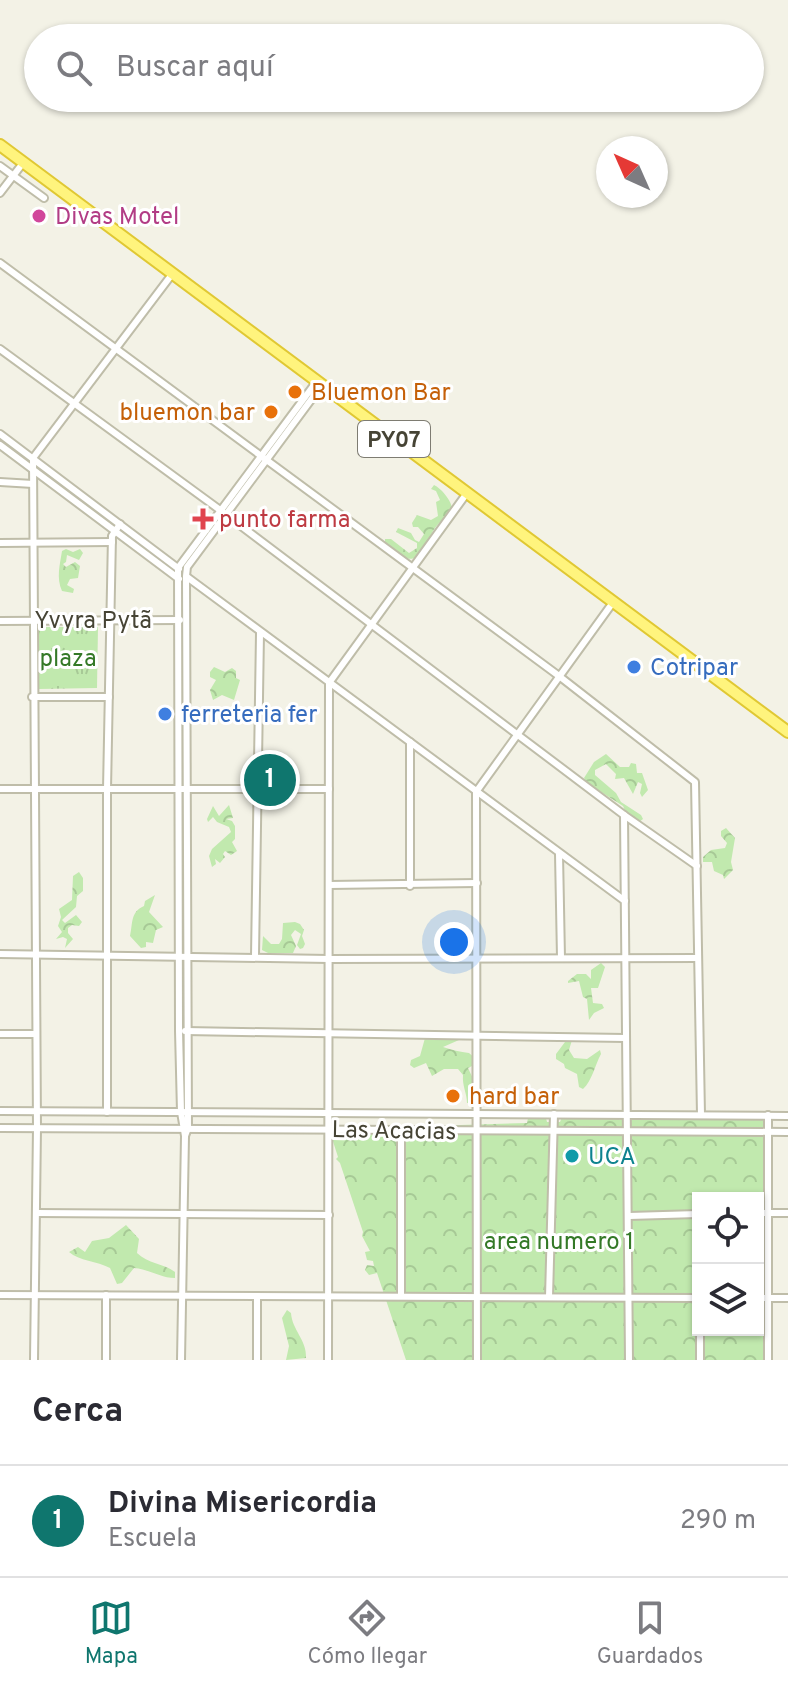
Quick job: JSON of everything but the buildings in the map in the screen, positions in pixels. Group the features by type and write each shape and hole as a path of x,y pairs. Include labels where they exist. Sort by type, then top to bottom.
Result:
{"highway":[{"name":"PY07","path":"0,145 788,732"}],"street":[{"path":"0,193 23,163"},
{"path":"0,166 44,198"},
{"path":"0,263 559,676 695,782 701,1115"},
{"path":"34,1360 37,1128 33,458 173,273"},
{"path":"0,349 371,623 624,815 697,866"},
{"path":"178,568 319,383"},
{"path":"0,434 178,568 186,586 182,620"},
{"path":"0,445 625,901"},
{"path":"0,482 33,484"},
{"path":"328,1360 329,683 467,493"},
{"path":"181,1360 185,1130 182,577 222,513"},
{"path":"107,1112 107,789 112,542 120,524"},
{"path":"0,543 112,542"},
{"path":"186,586 199,589"},
{"path":"477,1360 476,792 614,601"},
{"name":"Yvyra Pytã","path":"0,621 182,620"},
{"path":"255,956 260,633"},
{"path":"33,697 109,697"},
{"path":"410,742 410,886"},
{"path":"0,789 329,789"},
{"path":"624,815 629,1360"},
{"path":"559,854 561,958"},
{"path":"329,885 477,883"},
{"path":"0,954 329,959 698,958"},
{"path":"183,1031 625,1038"},
{"path":"0,1034 36,1034"},
{"name":"Las Acacias","path":"0,1111 788,1116"},
{"path":"549,1297 554,1114"},
{"path":"768,1115 768,1360"},
{"name":"Las Acacias","path":"0,1128 788,1132"},
{"path":"401,1130 401,1296"},
{"path":"36,1213 329,1215"},
{"path":"764,1213 788,1213"},
{"path":"629,1216 692,1214"},
{"path":"0,1295 692,1298"},
{"path":"106,1295 106,1360"},
{"path":"257,1296 257,1360"},
{"path":"767,1298 788,1298"},
{"path":"700,1336 700,1360"}],"green space":[{"path":"434,485 446,495 452,509 434,530 422,553 412,559 401,557 385,544 385,539 391,539 409,553 417,548 417,543 396,532 398,528 411,533 419,542 424,534 412,523 417,515 431,520 438,516 436,502 440,500 436,491 431,489"},
{"path":"80,549 83,553 79,560 67,555 63,564 66,567 75,562 80,566 78,578 70,579 67,585 74,589 73,593 62,591 59,581 62,551 73,552"},
{"name":"plaza","path":"39,627 98,627 97,688 39,689"},
{"path":"214,667 225,672 232,668 236,671 236,678 240,680 234,700 222,695 213,700 210,690 216,680 210,677 210,672"},
{"path":"606,754 620,767 636,764 637,773 642,773 648,790 642,797 642,784 638,782 633,794 624,778 615,779 616,774 606,764 595,770 595,775 616,793 621,802 641,815 643,819 639,822 627,815 623,806 584,778 594,762"},
{"path":"229,805 233,818 226,819 235,826 232,842 237,851 231,855 225,851 225,857 220,863 215,859 216,864 212,867 209,856 212,849 231,832 229,827 213,817 208,822 207,819 213,806 219,816"},
{"path":"726,828 735,838 731,862 733,870 724,879 723,875 714,871 712,862 703,862 703,857 711,850 725,848 727,843 721,831"},
{"path":"79,872 83,878 83,891 77,896 76,907 62,920 65,923 76,915 82,922 79,926 68,928 73,939 65,948 67,939 56,939 62,932 58,926 61,917 59,909 72,900 73,876"},
{"path":"155,895 149,912 163,927 156,930 153,943 146,942 146,947 141,948 130,936 133,919 145,901"},
{"path":"295,922 304,930 303,948 297,945 301,934 295,930 291,935 296,946 293,953 268,953 262,950 263,936 271,944 279,944 283,923"},
{"path":"601,963 605,967 598,988 591,988 593,1003 602,1004 604,1008 589,1020 587,999 583,997 579,981 568,981 577,974 586,974 591,979 591,970"},
{"path":"449,1037 459,1040 443,1047 469,1053 476,1059 476,1064 468,1068 476,1085 472,1103 467,1103 463,1075 458,1069 444,1069 432,1076 426,1063 414,1068 410,1065 411,1060 420,1056 425,1038 439,1040"},
{"path":"568,1038 572,1040 569,1050 574,1058 587,1059 600,1050 593,1073 583,1089 579,1087 577,1074 556,1059 556,1054"},
{"name":"area numero 1","path":"541,1115 547,1122 560,1122 562,1117 600,1118 615,1115 620,1120 768,1115 766,1360 406,1360 377,1273 369,1275 365,1270 367,1265 374,1266 373,1261 367,1260 365,1252 370,1251 336,1159 338,1157 329,1129 527,1123 528,1118"},
{"path":"126,1225 139,1239 137,1253 175,1272 175,1278 134,1268 122,1283 117,1284 110,1268 69,1252 78,1247 85,1252 92,1241 109,1238"},
{"path":"287,1310 291,1313 306,1358 286,1360 289,1346 282,1318"}],"place":[{"name":"Divas Motel","path":"39,216"},
{"name":"Bluemon Bar","path":"295,392"},
{"name":"bluemon bar","path":"271,412"},
{"name":"punto farma","path":"203,519"},
{"name":"Cotripar","path":"634,667"},
{"name":"ferreteria fer","path":"165,714"},
{"name":"Divina Misericordia","path":"270,780"},
{"name":"hard bar","path":"453,1096"},
{"name":"UCA","path":"572,1156"}]}
